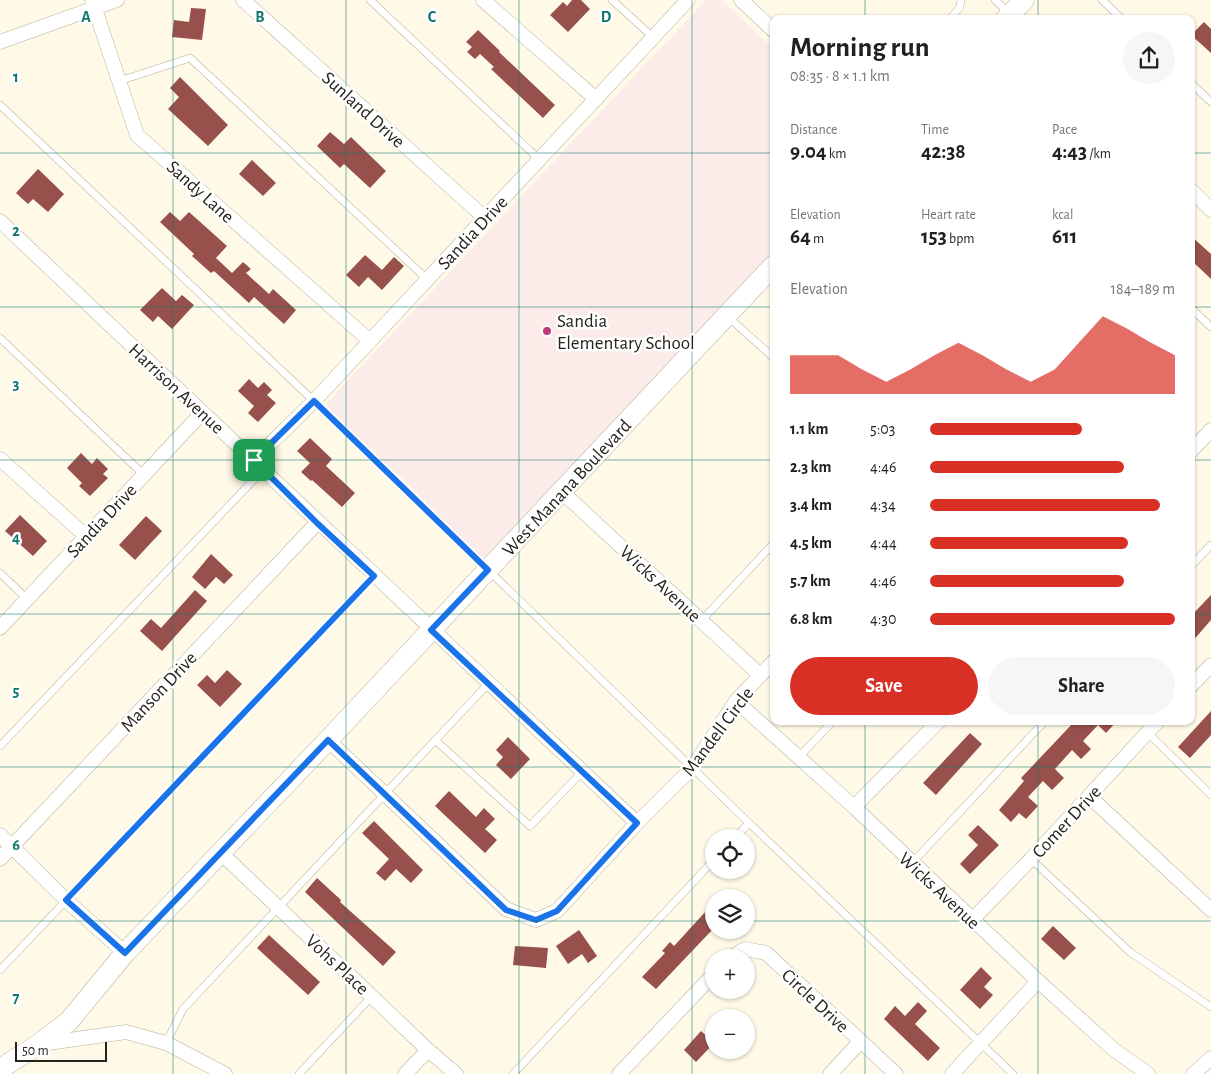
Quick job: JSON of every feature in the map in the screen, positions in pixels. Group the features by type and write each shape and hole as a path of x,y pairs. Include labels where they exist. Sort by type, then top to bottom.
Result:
{"street":[{"path":"0,42 93,4 117,0"},
{"name":"Sunland Drive","path":"243,0 485,218"},
{"path":"483,0 596,100"},
{"name":"Sandia Drive","path":"258,465 314,401 688,0"},
{"path":"741,0 770,27"},
{"name":"Sandy Lane","path":"93,4 138,134 370,341"},
{"path":"1195,194 1211,210"},
{"name":"Harrison Avenue","path":"0,221 317,523 637,823"},
{"name":"West Manana Boulevard","path":"0,1070 70,1021 125,953 328,740 770,269"},
{"name":"Sandia Drive","path":"0,628 202,413"},
{"path":"1195,447 1211,430"},
{"path":"0,459 86,536"},
{"name":"Wicks Avenue","path":"561,492 760,675"},
{"name":"Manson Drive","path":"0,859 317,523"},
{"name":"Mandell Circle","path":"328,740 506,910 536,920 557,911 637,823 692,768 736,701 770,665"},
{"path":"1195,682 1211,665"},
{"name":"Wicks Avenue","path":"736,701 854,807 972,920 1113,1049 1148,1074"},
{"path":"854,807 935,725"},
{"name":"Comer Drive","path":"972,920 1155,725"},
{"path":"1089,796 1211,910"},
{"path":"0,835 66,900 125,953"},
{"name":"Vohs Place","path":"221,853 428,1050 456,1074"},
{"name":"Circle Drive","path":"755,950 766,952 896,1074"},
{"path":"952,1074 1038,981"},
{"path":"619,1074 705,983"},
{"path":"39,1044 126,1032 166,1043 225,1074"},
{"path":"830,1074 860,1041"},
{"path":"405,1074 428,1050"},
{"path":"1193,1074 1211,1058"}],"lane":[{"path":"370,0 540,160"},
{"path":"612,0 654,38"},
{"path":"953,15 960,7 961,0"},
{"path":"995,0 1014,13"},
{"path":"1102,0 1118,15"},
{"path":"119,81 190,58 428,280"},
{"path":"1195,87 1211,102"},
{"path":"0,105 314,401 749,823 1013,1074"},
{"path":"1195,312 1211,326"},
{"path":"726,316 770,354"},
{"path":"0,338 144,475"},
{"path":"0,746 258,465"},
{"path":"1195,562 1211,545"},
{"path":"702,620 770,547"},
{"path":"0,573 28,599"},
{"path":"0,970 374,576"},
{"path":"166,1043 183,1009 488,684"},
{"path":"798,757 829,725"},
{"path":"912,863 1041,725"},
{"path":"1148,733 1210,793"},
{"path":"436,740 530,826 582,772"},
{"path":"743,829 749,823"},
{"path":"1031,859 1130,952 1211,1007"},
{"path":"514,1074 705,870"},
{"path":"299,1074 372,995"}],"shaded area":[{"name":"Sandia Elementary School","path":"706,0 721,0 770,45 770,257 483,562 321,409"}],"building":[{"path":"572,0 581,0 590,9 568,32 550,15 563,2 567,6"},
{"path":"191,8 206,9 202,40 172,37 174,20 189,22"},
{"path":"1204,22 1211,29 1211,53 1195,39 1195,31"},
{"path":"478,30 555,105 543,118 491,69 494,67 480,54 475,59 467,52 472,47 466,42"},
{"path":"180,77 228,125 208,146 168,109 179,97 170,88"},
{"path":"330,132 344,144 351,137 386,171 370,188 344,164 340,168 317,146"},
{"path":"252,160 276,183 263,196 239,174"},
{"path":"38,169 64,194 48,212 33,199 28,204 16,193"},
{"path":"170,212 180,221 189,212 227,246 216,258 232,273 243,262 251,269 246,273 269,294 273,289 296,310 284,324 254,297 249,303 214,271 211,273 192,256 194,254 160,222"},
{"path":"1195,240 1211,254 1211,279 1195,264"},
{"path":"365,255 382,270 394,257 404,266 382,290 368,277 359,287 346,275"},
{"path":"162,288 176,301 182,295 194,305 172,329 158,316 153,322 140,310"},
{"path":"249,379 258,388 264,382 272,390 267,395 276,403 258,422 248,413 254,406 238,391"},
{"path":"310,438 332,459 326,466 355,493 342,507 301,472 310,463 297,451"},
{"path":"81,453 92,464 97,458 108,469 103,474 108,478 90,496 79,486 82,483 67,468"},
{"path":"20,515 47,541 33,556 5,531"},
{"path":"146,516 162,531 135,560 119,545"},
{"path":"211,554 233,575 224,584 216,577 205,589 192,577"},
{"path":"195,590 207,601 162,651 140,631 151,619 161,628"},
{"path":"1211,595 1211,620 1195,638 1195,612"},
{"path":"227,670 242,684 220,707 197,685 207,675 215,683"},
{"path":"1211,711 1211,735 1190,758 1178,747"},
{"path":"1071,725 1098,725 1083,741 1091,749 1081,759 1072,750 1055,769 1064,778 1052,790 1043,781 1028,797 1038,806 1026,819 1019,813 1011,822 999,810 1024,781 1021,778"},
{"path":"1098,725 1113,725 1106,733"},
{"path":"970,733 982,744 936,795 923,783"},
{"path":"508,737 530,759 511,779 496,765 503,757 496,750"},
{"path":"449,791 476,817 484,808 495,819 485,829 497,840 485,853 435,806"},
{"path":"374,821 423,870 411,883 396,869 385,881 376,873 389,859 362,833"},
{"path":"978,825 999,845 970,874 960,864 978,845 968,835"},
{"path":"317,878 341,900 340,902 396,952 383,966 305,892"},
{"path":"705,912 705,937 656,989 642,977 665,953 662,951 670,942 674,946"},
{"path":"1053,926 1076,948 1064,960 1041,939"},
{"path":"579,930 597,956 588,963 582,954 568,964 556,946"},
{"path":"269,935 320,982 308,995 257,948"},
{"path":"515,946 548,948 546,968 513,965"},
{"path":"981,967 992,978 984,987 993,995 980,1009 960,990"},
{"path":"918,1002 927,1011 915,1024 940,1048 928,1061 884,1019 895,1006 905,1016"},
{"path":"701,1031 705,1035 705,1052 696,1062 684,1050"}],"place":[{"name":"Sandia Elementary School","path":"547,331"}],"route":[{"path":"314,401 488,570 431,630 637,823 557,911 536,920 506,910 328,740 125,953 66,900 374,576 317,523 254,460 314,401"}]}
